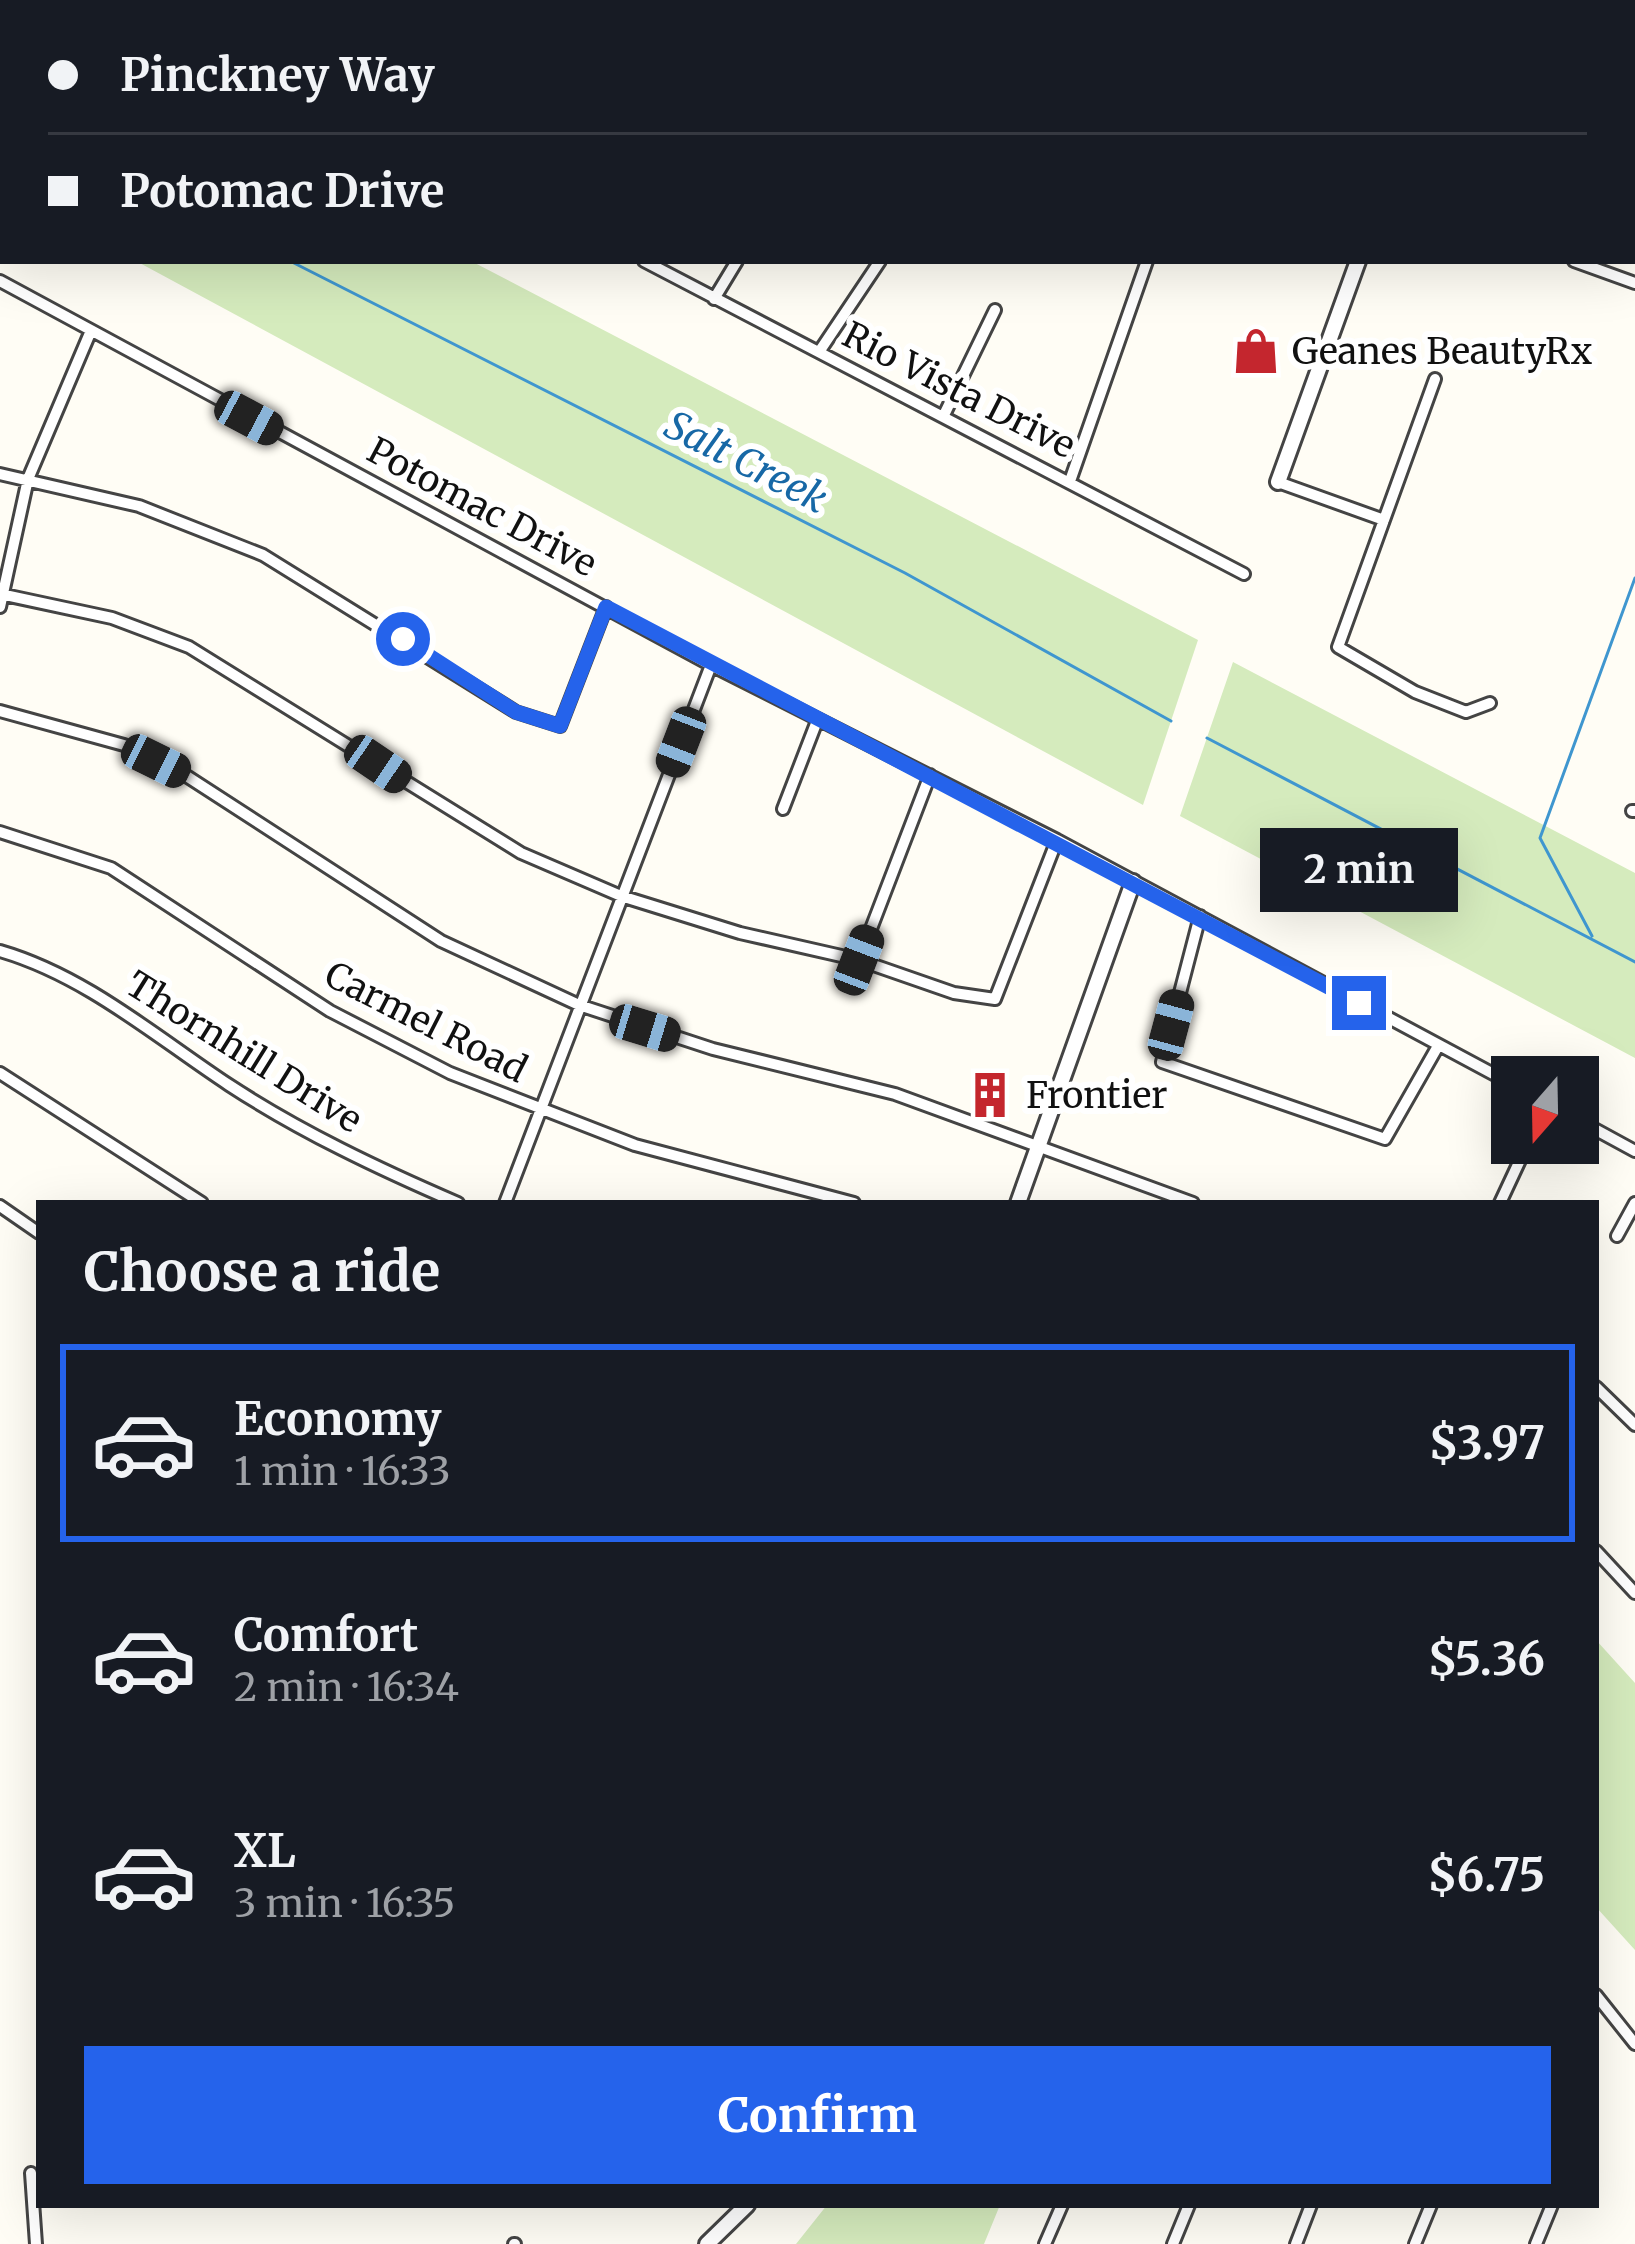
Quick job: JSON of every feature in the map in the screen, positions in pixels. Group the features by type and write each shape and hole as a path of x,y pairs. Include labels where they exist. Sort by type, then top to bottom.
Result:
{"street":[{"name":"Rio Vista Drive","path":"650,264 1244,574"},
{"path":"714,299 735,264"},
{"path":"819,352 878,264"},
{"path":"1070,481 1146,264"},
{"path":"1357,264 1278,482 1384,520"},
{"path":"1582,264 1635,283"},
{"name":"Potomac Drive","path":"0,281 711,665 1057,840 1491,1073"},
{"path":"943,417 995,310"},
{"path":"91,333 28,479 1,598 112,618 189,647 521,853 621,896 740,934 859,960 954,993 995,1000 1057,840"},
{"path":"1435,379 1338,646 1397,682 1453,707 1478,712 1490,703"},
{"path":"0,474 139,506 263,555 516,712 560,726 606,607"},
{"path":"506,1200 711,665"},
{"path":"0,711 124,746 188,777 441,941 579,1005 713,1048 895,1094 1185,1200"},
{"path":"783,808 817,721"},
{"path":"859,960 930,775"},
{"name":"Carmel Road","path":"0,832 111,868 330,1011 450,1073 540,1112 635,1145 843,1200"},
{"path":"1019,1200 1133,882"},
{"path":"1200,916 1162,1062 1385,1139 1438,1046"},
{"name":"Thornhill Drive","path":"0,951 97,995 234,1089 370,1166 451,1200"},
{"path":"0,1073 197,1200"},
{"path":"1599,1131 1635,1150"},
{"path":"1501,1200 1518,1164"},
{"path":"1617,1236 1635,1203"},
{"path":"0,1206 36,1231"},
{"path":"1599,1391 1635,1425"},
{"path":"1599,1554 1635,1593"},
{"path":"1599,1999 1635,2044"},
{"path":"31,2173 36,2244"},
{"path":"707,2244 744,2208"},
{"path":"1045,2244 1061,2208"},
{"path":"1173,2244 1188,2208"},
{"path":"1296,2244 1310,2208"},
{"path":"1415,2244 1430,2208"},
{"path":"1536,2244 1551,2208"}],"green space":[{"path":"142,264 477,264 1198,640 1143,805"},
{"path":"1233,662 1635,873 1635,1058 1180,816"},
{"path":"1599,1643 1635,1683 1635,1950 1599,1910"},
{"path":"825,2208 999,2208 984,2244 796,2244"}],"waterway":[{"name":"Salt Creek","path":"296,264 905,573 1171,721"},
{"path":"1592,936 1540,838 1635,578"},
{"name":"Salt Creek","path":"1207,738 1635,962"}],"place":[{"name":"Geanes BeautyRx","path":"1256,351"},
{"name":"Frontier","path":"990,1095"}],"route":[{"path":"403,639 516,712 560,726 606,607 817,721 1057,840 1359,1003"}]}
